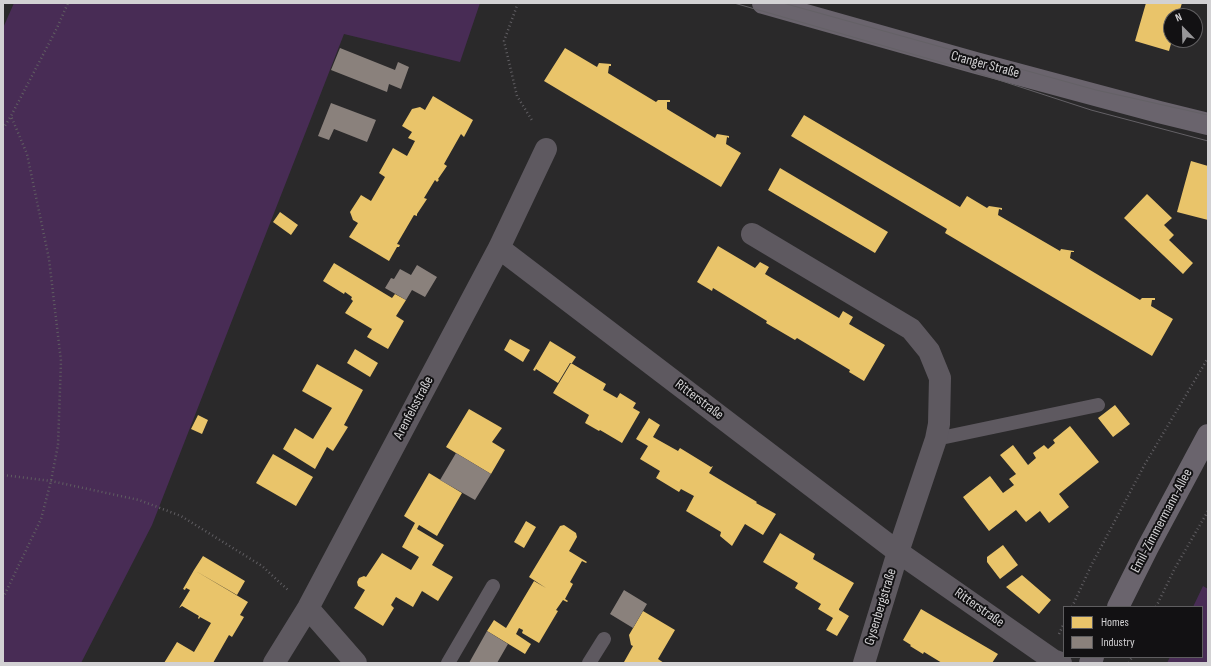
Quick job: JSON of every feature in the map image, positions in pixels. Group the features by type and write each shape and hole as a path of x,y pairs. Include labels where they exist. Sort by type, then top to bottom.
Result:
{"main road":[{"name":"Cranger Straße","path":"763,3 976,63 1208,124"},
{"name":"Emil-Zimmermann-Allee","path":"1118,606 1148,547 1208,435"}],"street":[{"name":"Arenfelsstraße","path":"274,663 308,608 499,248 546,149"},
{"path":"752,234 911,329 929,351 940,378 939,424 936,439 898,552"},
{"name":"Ritterstraße","path":"499,248 898,552 1053,660 1061,663"},
{"name":"Gysenbergstraße","path":"864,663 898,552"},
{"path":"308,608 356,663"}],"lane":[{"path":"936,439 1098,405"},
{"path":"448,663 493,586"},
{"path":"589,663 604,639"}],"path":[{"path":"3,129 57,28 68,3"},
{"path":"518,3 504,40 517,96 533,122"},
{"path":"3,598 41,519 51,481 58,445 61,361 49,259 27,154 11,116"},
{"path":"1072,606 1091,566 1145,464 1208,358"},
{"path":"3,476 51,481 139,500 181,516 262,566 308,608"},
{"path":"1156,606 1175,568 1208,511"}],"shaded area":[{"path":"14,3 480,3 460,62 344,34 152,525 81,663 3,663 3,28"},
{"path":"1203,586 1208,589 1208,663 1167,663 1170,658 1203,658 1203,606 1193,606"}],"building: Homes":[{"path":"1146,3 1182,3 1180,8 1163,8 1163,48 1170,48 1169,51 1135,41"},
{"path":"565,48 597,67 599,63 611,64 611,66 609,66 608,73 656,102 658,100 670,100 670,102 667,102 667,109 715,138 717,134 729,136 729,138 727,137 726,144 741,153 721,187 544,81"},
{"path":"433,96 473,120 464,137 461,134 444,164 447,166 438,179 439,180 437,182 435,180 424,198 427,199 417,216 414,215 397,244 400,245 399,247 397,247 389,261 349,237 358,223 353,220 350,212 361,195 371,201 385,177 379,173 393,148 407,156 415,141 408,138 412,132 402,126 412,109 420,107 425,110"},
{"path":"804,115 960,207 967,196 987,208 989,206 1002,208 1002,210 999,209 998,215 1060,251 1061,249 1074,251 1071,252 1070,258 1140,300 1142,298 1155,298 1155,300 1152,300 1151,306 1173,319 1152,356 945,233 947,229 791,136"},
{"path":"1191,161 1208,166 1208,220 1177,212"},
{"path":"780,168 888,232 875,253 768,190"},
{"path":"1147,194 1172,218 1164,225 1174,235 1169,240 1193,263 1183,274 1124,218"},
{"path":"280,212 298,225 291,235 273,222"},
{"path":"718,246 755,268 760,262 769,267 765,274 839,318 843,311 853,317 849,324 885,345 864,381 849,372 850,370 797,338 795,340 766,323 767,321 713,288 712,291 697,282"},
{"path":"334,263 392,298 395,294 406,300 396,316 404,321 388,349 367,337 372,329 345,313 353,301 351,299 352,297 345,292 344,294 323,281"},
{"path":"510,339 530,350 523,362 504,350"},
{"path":"550,341 576,357 572,363 570,363 558,383 536,369 535,371 533,370"},
{"path":"355,349 378,363 370,377 347,363"},
{"path":"571,363 606,384 603,390 617,398 620,393 636,403 633,408 640,412 622,443 585,423 589,415 553,393"},
{"path":"317,364 363,390 344,425 348,427 333,451 327,447 315,469 283,449 295,428 313,439 332,408 302,391"},
{"path":"1115,405 1130,424 1113,437 1098,418"},
{"path":"469,409 502,428 492,442 505,450 491,474 446,447"},
{"path":"198,415 208,420 202,434 191,429"},
{"path":"649,418 660,425 653,437 678,451 680,448 711,467 713,466 709,473 776,514 763,535 745,524 732,546 720,536 721,532 686,511 694,496 681,489 679,492 656,478 660,471 640,459 648,446 636,439"},
{"path":"1070,426 1099,462 1059,494 1069,507 1049,523 1040,511 1026,522 1016,510 989,531 963,497 990,476 1003,493 1014,485 1009,479 1016,474 1000,455 1013,445 1028,465 1036,458 1033,453 1044,445 1048,449 1055,443 1053,440"},
{"path":"273,454 313,477 296,506 256,483"},
{"path":"429,473 462,493 437,536 419,525 417,529 444,545 432,565 453,577 438,601 422,591 413,607 396,597 391,605 394,608 383,626 354,608 365,590 358,586 357,582 359,578 364,576 366,577 382,553 411,570 419,557 402,547 415,523 404,516"},
{"path":"526,521 536,527 524,548 514,542"},
{"path":"564,525 576,533 577,537 569,551 587,562 582,561 570,582 573,584 565,599 568,601 563,600 556,610 558,611 539,643 522,633 523,630 519,628 516,634 531,644 525,654 487,631 494,620 506,628 534,581 546,588 529,577 560,526"},
{"path":"780,533 815,554 813,559 854,583 839,609 849,616 837,636 826,630 833,618 818,609 821,604 795,588 798,583 763,562"},
{"path":"1003,545 1018,565 1000,579 987,562 987,557"},
{"path":"203,556 245,581 237,595 194,570"},
{"path":"194,570 248,602 240,615 244,617 232,637 229,635 213,663 164,663 177,642 194,652 211,623 200,617 199,619 199,616 182,606 179,608 190,590 186,588 185,590 183,589"},
{"path":"1022,575 1051,600 1039,614 1006,587"},
{"path":"921,609 998,654 992,663 942,663 924,652 923,654 910,646 911,645 903,640"},
{"path":"643,611 675,630 658,659 664,663 624,662 633,646 631,645 629,635"}],"building: Industry":[{"path":"340,48 395,70 398,62 409,67 401,89 389,84 387,92 331,70"},
{"path":"331,103 376,120 367,142 334,129 329,140 318,136"},
{"path":"417,265 437,277 425,297 412,290 406,300 385,288 391,278 394,279 400,269 411,275"},
{"path":"456,453 491,474 475,500 440,480"},
{"path":"624,590 647,604 633,628 610,614"},
{"path":"487,631 508,644 497,663 469,663"}],"tram line":[{"path":"734,3 968,70 1091,110 1208,141"},
{"path":"783,3 1096,90 1208,115"}]}
